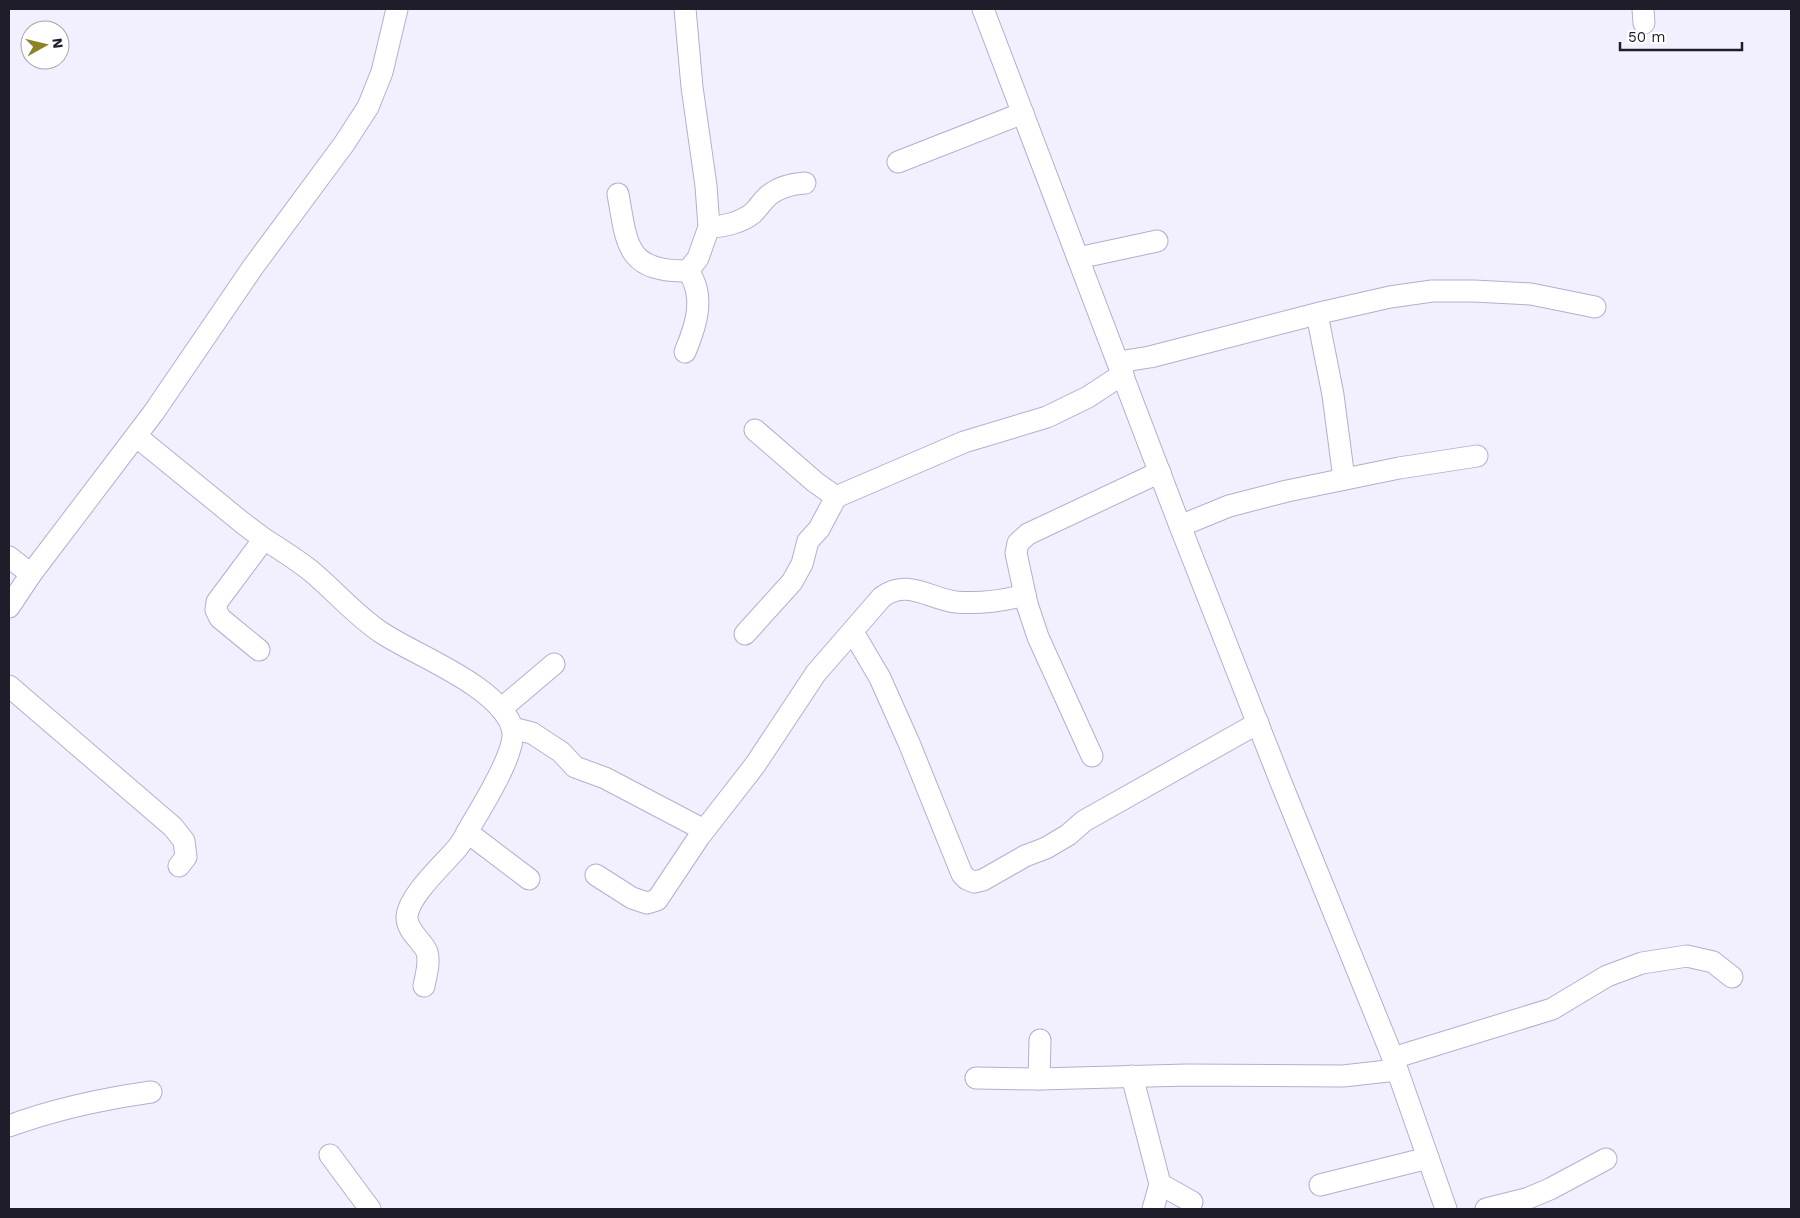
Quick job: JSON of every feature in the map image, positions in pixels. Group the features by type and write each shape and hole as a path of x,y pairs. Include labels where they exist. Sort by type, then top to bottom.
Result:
{"street":[{"path":"9,607 31,574 136,436 300,203 344,144 368,107 382,72 397,9"},
{"path":"618,194 626,238 633,254 648,266 670,272 688,271 698,258 709,227 706,186 692,87 686,9"},
{"path":"983,9 1180,526 1395,1064 1446,1209"},
{"path":"898,162 1023,113"},
{"path":"709,227 719,227 734,223 752,214 767,197 779,190 792,184 805,183"},
{"path":"1078,258 1157,241"},
{"path":"685,352 693,334 698,314 698,296 693,278 688,271"},
{"path":"745,634 792,582 802,564 808,541 819,529 836,497 964,442 1047,418 1088,397 1120,368 1150,357 1232,334 1390,297 1432,291 1531,294 1595,307"},
{"path":"1317,314 1333,395 1344,479"},
{"path":"756,430 815,482 836,497"},
{"path":"136,436 244,524 311,571 381,633 466,680 501,709 512,728 513,734 509,751 497,779 459,845 416,896 409,911 407,918 410,929 426,952 429,964 424,986"},
{"path":"1180,526 1229,506 1287,491 1399,468 1477,456"},
{"path":"1092,756 1038,637 1025,595 1016,553 1018,543 1028,534 1160,472"},
{"path":"259,650 220,618 216,610 217,602 264,539"},
{"path":"9,558 31,574"},
{"path":"596,874 632,898 647,903 657,900 704,830 754,766 816,673 882,597 891,590 917,591 954,602 988,603 1025,595"},
{"path":"853,632 880,678 962,874 974,882 983,880 1025,856 1046,848 1068,835 1084,821 1258,724"},
{"path":"501,709 554,664"},
{"path":"9,686 173,827 184,841 186,857 180,866"},
{"path":"512,728 532,733 561,752 576,766 605,778 704,830"},
{"path":"467,832 529,879"},
{"path":"976,1078 1343,1076 1395,1064 1552,1009 1607,976 1642,963 1686,956 1712,962 1732,976"},
{"path":"1039,1079 1040,1040"},
{"path":"1132,1076 1160,1184 1153,1209"},
{"path":"9,1126 61,1109 106,1098 151,1092"},
{"path":"330,1155 370,1209"},
{"path":"1320,1185 1428,1158"},
{"path":"1486,1209 1526,1199 1550,1189 1606,1159"},
{"path":"1160,1184 1192,1202"}]}
